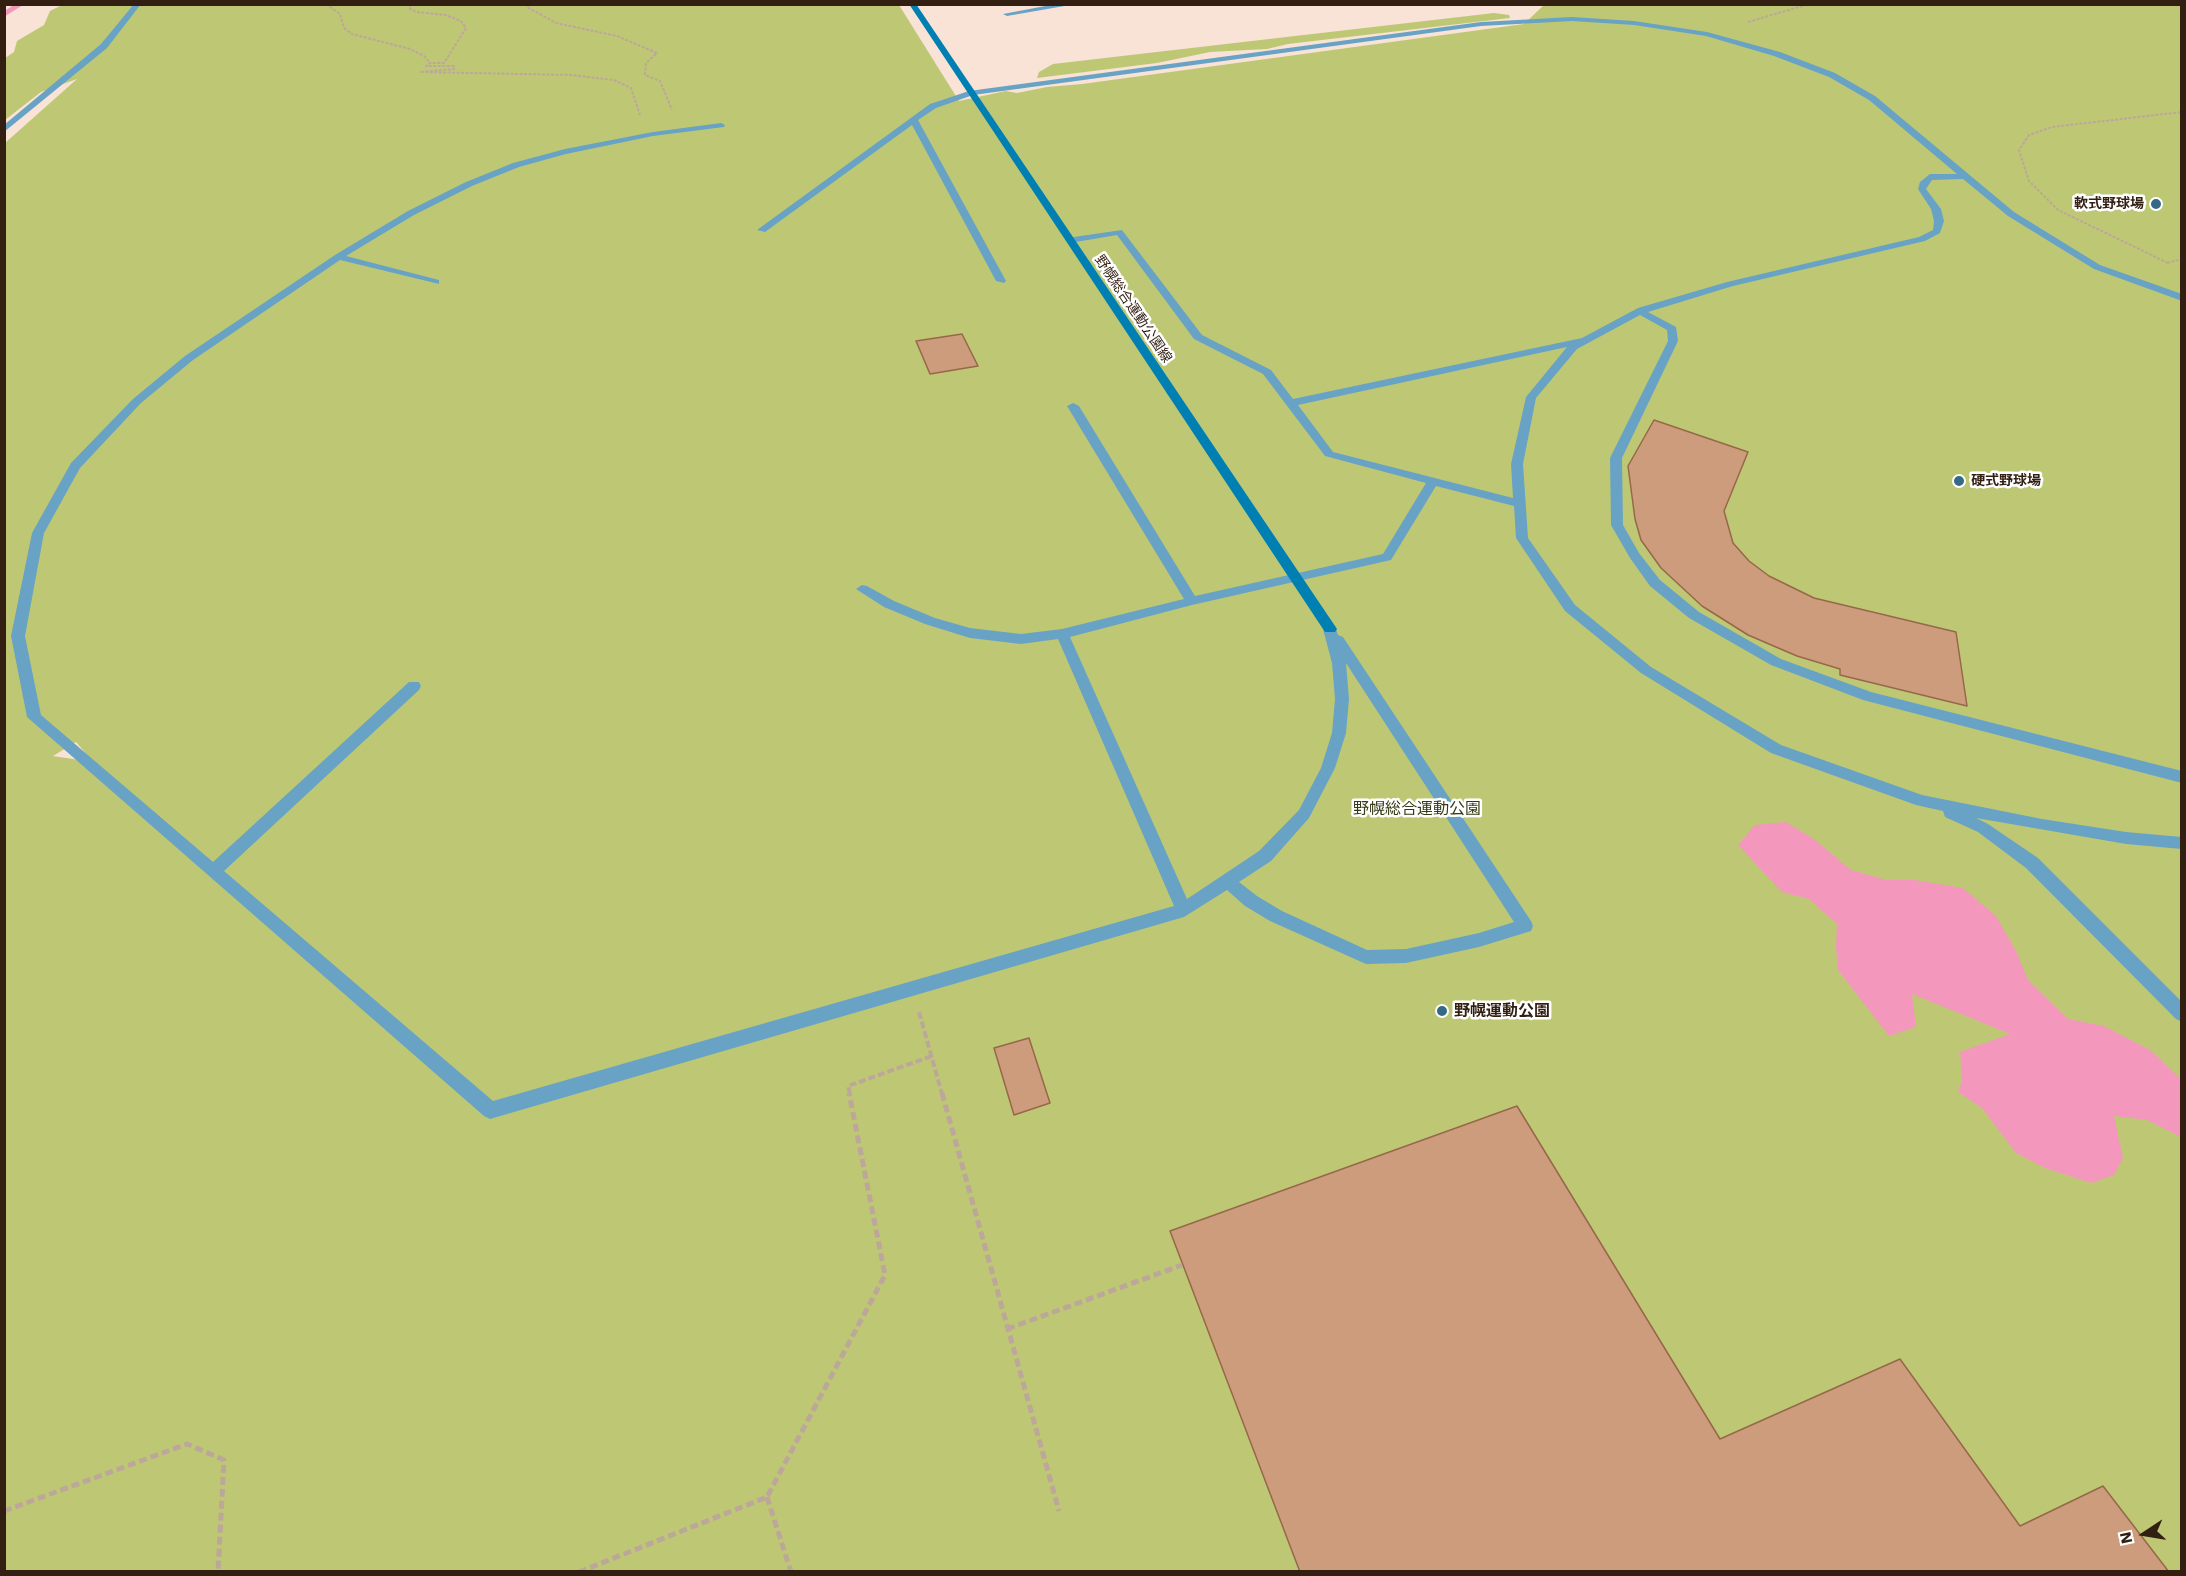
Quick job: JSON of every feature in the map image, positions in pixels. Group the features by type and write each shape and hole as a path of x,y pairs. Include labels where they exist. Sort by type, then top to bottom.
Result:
{"main road":[{"name":"野幌総合運動公園線","path":"912,4 1330,629"}],"street":[{"path":"4,130 104,46 138,4"},
{"path":"1007,14 1073,4"},
{"path":"762,230 933,106 972,93 1516,21 1599,20 1707,34 1798,61 1854,87 1872,98 2011,214 2097,267 2181,298"},
{"path":"914,120 1000,281"},
{"path":"721,125 565,152 497,172 468,184 411,213 338,257 189,358 137,401 75,466 38,533 18,636 34,717 490,1110 1184,910 1265,856 1304,814 1328,768 1339,733 1342,699 1339,663 1330,629"},
{"path":"1966,176 1930,177 1924,182 1922,189 1936,209 1939,221 1937,231 1922,239 1730,284 1639,312 1573,347 1531,397 1516,464 1522,537 1570,608 1647,670 1776,749 1921,801 1983,828 2032,863 2181,1014"},
{"path":"1070,240 1119,232 1198,337 1267,372 1329,454 1520,504"},
{"path":"338,257 436,282"},
{"path":"1639,312 1672,329 1672,341 1616,458 1617,525 1634,555 1656,583 1694,615 1776,662 1868,696 2181,777"},
{"path":"1291,403 1589,339"},
{"path":"1072,406 1192,601"},
{"path":"862,589 889,604 930,621 970,633 1021,639 1062,634 1192,601 1387,557 1433,481"},
{"path":"1228,882 1251,901 1276,916 1366,957 1406,956 1479,940 1525,926 1330,629"},
{"path":"1062,634 1184,910"},
{"path":"214,871 414,686"},
{"path":"1921,801 2042,825 2126,838 2181,843"}],"path":[{"path":"326,4 340,14 344,28 351,34 410,49 424,56 430,63"},
{"path":"411,4 409,8 416,12 446,15 461,21 466,28 444,63 430,63 426,66 454,66 454,69 420,72 560,74 614,80 631,88 647,136"},
{"path":"529,4 527,7 556,23 617,36 657,53 646,63 645,75 660,81 681,131"},
{"path":"1707,34 1809,4"},
{"path":"2168,263 2058,210 2030,181 2019,150 2030,135 2052,127 2181,112"},
{"path":"912,988 1059,1511"},
{"path":"579,1572 767,1497 885,1275 848,1086 932,1056"},
{"path":"1007,1329 1182,1265"},
{"path":"4,1511 187,1444 224,1461 218,1572"},
{"path":"767,1497 791,1572"}],"green space":[{"name":"野幌総合運動公園","path":"62,5 899,5 959,101 1006,91 1017,93 1047,87 1524,24 1544,5 2181,5 2181,1571 5,1571 5,143 77,79 41,92 5,120 5,58 14,52 17,41 44,25 50,11","holes":["76,742 93,762 53,756"]},
{"path":"1494,13 1509,15 1510,18 1288,44 1267,49 1210,52 1157,63 1037,78 1039,72 1053,64"}],"shaded area":[{"path":"1786,822 1814,839 1851,870 1886,880 1914,880 1963,888 1996,916 2016,951 2028,980 2068,1019 2104,1026 2150,1050 2181,1079 2181,1137 2147,1120 2114,1116 2123,1158 2114,1175 2091,1183 2045,1168 2016,1153 1982,1108 1958,1092 1962,1080 1960,1052 2010,1034 1912,994 1916,1027 1889,1036 1838,970 1837,924 1809,899 1782,892 1738,845 1755,825"}],"building":[{"path":"962,334 978,366 930,374 916,341"},
{"path":"1654,420 1748,452 1724,511 1733,543 1749,561 1769,576 1814,598 1956,632 1967,706 1840,675 1840,669 1797,656 1748,635 1702,606 1661,568 1641,540 1635,519 1628,466"},
{"path":"1029,1038 1050,1103 1014,1115 994,1048"},
{"path":"1517,1106 1720,1439 1900,1359 2020,1526 2103,1486 2169,1572 1300,1572 1170,1231"}],"waterway":[{"path":"4,14 20,4"}],"place":[{"name":"軟式野球場","path":"2156,204"},
{"name":"硬式野球場","path":"1959,481"},
{"name":"野幌運動公園","path":"1442,1011"}]}
